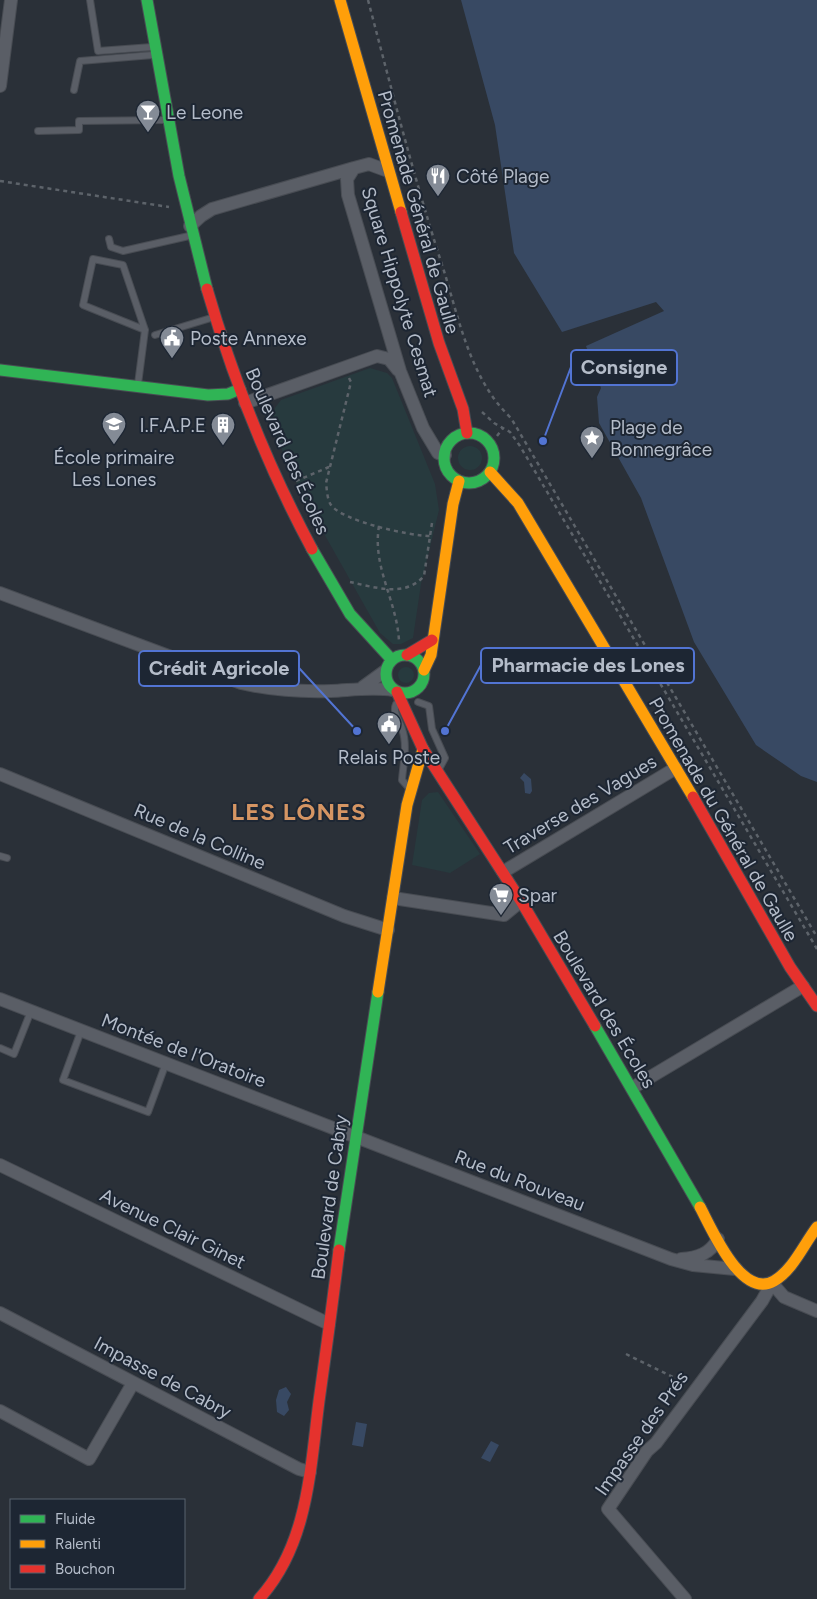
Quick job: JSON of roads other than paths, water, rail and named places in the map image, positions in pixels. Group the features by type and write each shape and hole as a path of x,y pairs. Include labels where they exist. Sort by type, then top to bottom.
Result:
{"main road":[{"name":"Boulevard des Écoles","path":"147,0 191,231 215,316 240,390 284,495 335,594 388,666"},
{"name":"Promenade Général de Gaulle","path":"340,0 439,343 463,409 467,434"},
{"path":"0,370 208,395 228,394 240,390"},
{"path":"467,434 483,438 490,444 494,458 490,472 480,481 466,483 459,481 448,470 445,455 446,448 455,438 467,434"},
{"name":"Promenade du Général de Gaulle","path":"490,472 518,503 803,986 817,1006"},
{"path":"432,640 388,666 387,682 397,694 409,693 423,682 424,670 428,663 432,640 452,504 459,481"},
{"path":"407,655 418,660 424,670"},
{"name":"Boulevard des Écoles","path":"418,736 419,687"},
{"name":"Boulevard des Écoles","path":"397,694 423,749 521,901 632,1088 735,1269 751,1281"},
{"name":"Boulevard de Cabry","path":"259,1599 282,1568 297,1539 310,1472 355,1135 411,790 423,749"},
{"path":"411,790 437,772"},
{"path":"751,1281 760,1284 772,1283 780,1276 817,1227"}],"street":[{"path":"0,86 11,0"},
{"name":"Square Hippolyte Cesmat","path":"388,171 369,164 354,168 347,179 348,195 400,372 423,428 438,453 445,455"},
{"path":"191,231 201,216 212,209 354,168"},
{"path":"245,403 377,356 389,359 400,372"},
{"path":"0,593 230,680 281,690 307,691 363,687 397,694"},
{"path":"363,687 388,666"},
{"name":"Traverse des Vagues","path":"503,872 676,768"},
{"name":"Rue de la Colline","path":"0,774 344,916 388,930"},
{"path":"393,898 504,915 521,901"},
{"path":"632,1088 803,986"},
{"name":"Montée de l'Oratoire","path":"0,999 355,1135"},
{"name":"Rue du Rouveau","path":"355,1135 671,1259 693,1265 735,1269"},
{"name":"Avenue Clair Ginet","path":"0,1166 329,1324"},
{"name":"Rue du Rouveau","path":"671,1259 703,1255 714,1247 718,1239"},
{"path":"751,1281 755,1308"},
{"path":"772,1283 784,1297 817,1311"},
{"name":"Impasse des Prés","path":"685,1599 608,1510 647,1451 656,1444 772,1283"},
{"name":"Impasse de Cabry","path":"0,1313 299,1469 310,1472"},
{"path":"0,1412 89,1459 133,1383"}],"lane":[{"path":"90,0 98,51 156,51"},
{"path":"74,90 80,61 156,51"},
{"path":"38,131 79,130 79,121 169,120"},
{"path":"109,239 111,247 123,251 191,231"},
{"path":"138,388 145,330 123,265 93,259 83,305 145,330"},
{"path":"155,335 215,316"},
{"path":"397,694 394,706 403,731 402,780 411,790"},
{"path":"418,702 429,706 432,729 445,758 437,772"},
{"path":"0,1048 14,1054 31,1011"},
{"path":"81,1031 63,1080 148,1112 166,1063"}],"water":[{"path":"461,0 817,0 817,782 801,776 756,745 694,642 641,498 599,423 597,397 601,388 586,346 664,311 656,302 562,332 514,253 495,125"},
{"path":"524,773 531,779 532,791 530,794 525,793 524,782 520,778"},
{"path":"286,1387 291,1394 287,1402 289,1410 284,1416 277,1412 276,1400 279,1390"},
{"path":"356,1422 367,1424 363,1447 352,1445"},
{"path":"491,1441 499,1445 490,1462 481,1458"}],"place":[{"name":"Le Leone","path":"148,133"},
{"name":"Côté Plage","path":"438,197"},
{"name":"Poste Annexe","path":"172,359"},
{"name":"Consigne","path":"543,441"},
{"name":"École primaire Les Lones","path":"114,445"},
{"name":"I.F.A.P.E","path":"223,446"},
{"name":"Plage de Bonnegrâce","path":"592,459"},
{"name":"Crédit Agricole","path":"357,731"},
{"name":"Pharmacie des Lones","path":"445,731"},
{"name":"Relais Poste","path":"389,745"},
{"name":"Spar","path":"501,916"}],"district":[{"name":"LES LÔNES","path":"299,812"}]}
